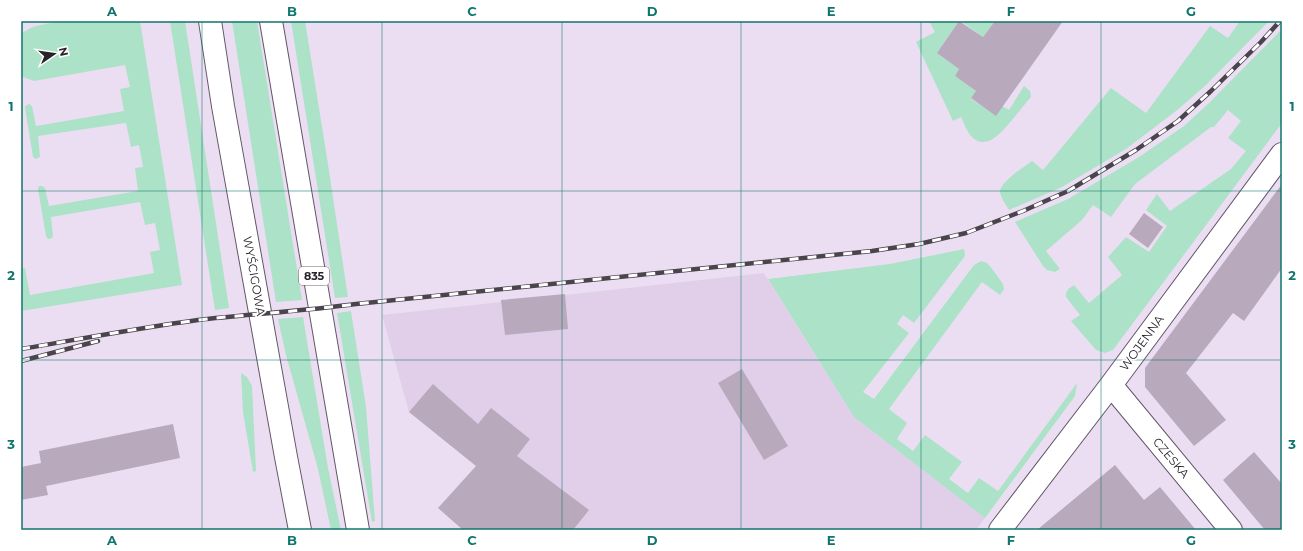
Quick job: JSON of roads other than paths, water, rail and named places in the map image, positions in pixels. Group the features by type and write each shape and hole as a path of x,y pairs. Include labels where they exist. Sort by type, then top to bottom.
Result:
{"main road":[{"name":"WYŚCIGOWA","path":"210,21 300,530"},
{"name":"835","path":"271,21 358,530"},
{"name":"WOJENNA","path":"1000,530 1111,385 1282,154"},
{"name":"CZESKA","path":"1111,385 1231,530"}],"railway":[{"path":"21,349 198,320 872,251 919,244 966,233 1023,211 1068,191 1136,150 1178,121 1261,42 1280,21"},
{"path":"21,361 98,341"}]}
